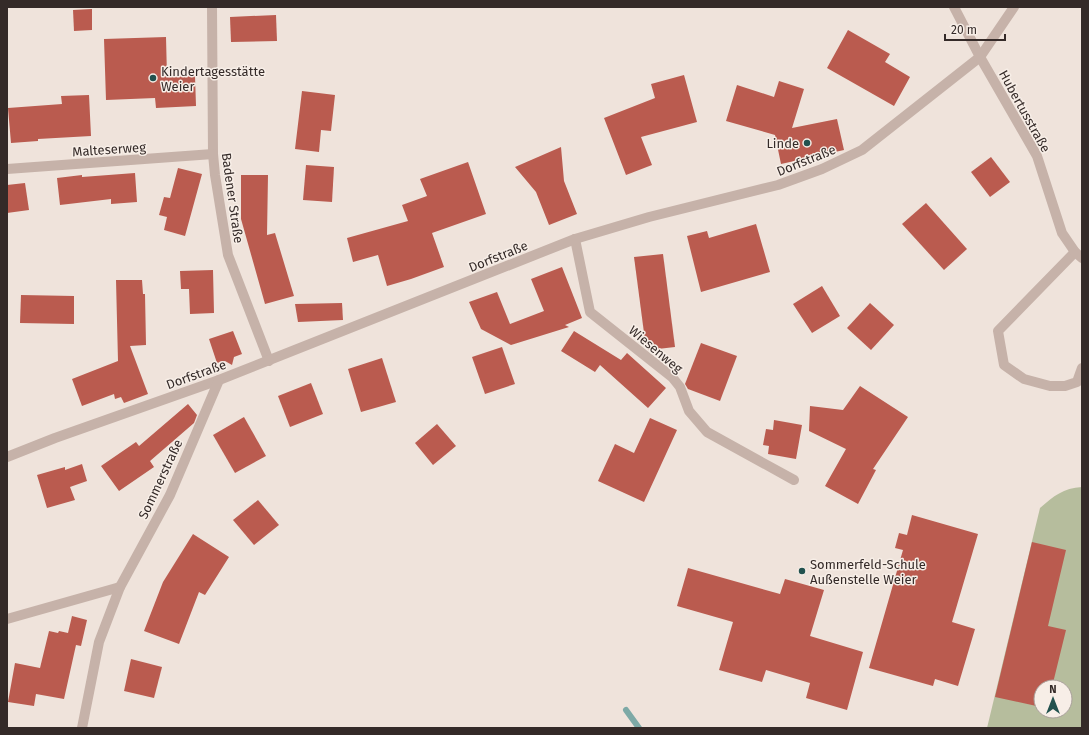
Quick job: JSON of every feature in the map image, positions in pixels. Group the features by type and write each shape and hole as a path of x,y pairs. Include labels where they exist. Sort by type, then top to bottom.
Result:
{"street":[{"name":"Badener Straße","path":"212,7 213,154 215,175 228,255 269,361"},
{"name":"Hubertusstraße","path":"954,7 1037,156 1062,233 1079,255 998,331 1004,366 1024,379 1050,386 1065,386 1077,382 1082,368"},
{"name":"Dorfstraße","path":"7,457 55,438 220,380 575,239 649,217 778,185 822,170 862,150 980,56 1014,7"},
{"name":"Malteserweg","path":"7,170 213,154"},
{"name":"Wiesenweg","path":"575,239 590,312 672,377 680,387 689,411 706,432 794,480"},
{"name":"Sommerstraße","path":"82,728 99,642 120,587 170,495 220,380"},
{"path":"7,619 120,587"}],"green space":[{"path":"1082,487 1082,728 987,728 1040,508 1059,493 1069,489"}],"building":[{"path":"92,9 92,30 74,31 73,10"},
{"path":"276,15 277,41 231,42 230,17"},
{"path":"848,30 890,54 885,62 910,77 894,106 827,68"},
{"path":"166,37 167,77 195,76 196,106 156,108 155,98 106,100 104,39"},
{"path":"684,75 697,122 641,137 652,165 626,175 604,118 655,98 651,84"},
{"path":"779,81 804,89 792,128 837,119 844,150 781,164 775,135 726,121 737,85 774,97"},
{"path":"302,91 335,95 331,131 321,130 319,152 295,149"},
{"path":"89,95 91,136 38,139 38,141 11,143 8,108 62,104 61,96"},
{"path":"561,147 564,181 577,214 549,225 536,192 515,167"},
{"path":"991,157 1010,182 990,197 971,172"},
{"path":"468,162 486,214 432,233 444,267 387,286 378,255 353,262 347,238 408,221 402,205 427,196 420,179"},
{"path":"306,165 334,167 332,202 303,200"},
{"path":"178,168 202,174 185,236 164,230 167,217 159,215 164,197 170,198"},
{"path":"135,173 137,202 111,204 111,199 60,205 57,178 82,175 82,177"},
{"path":"241,175 268,175 267,235 275,233 294,296 265,304 241,219"},
{"path":"25,183 29,210 7,213 7,185"},
{"path":"926,203 967,249 944,270 902,224"},
{"path":"756,224 770,272 701,292 687,236 707,231 709,238"},
{"path":"663,254 675,347 649,350 646,348 634,257"},
{"path":"562,267 582,318 565,325 569,327 511,345 481,329 469,302 497,292 510,324 544,311 531,279"},
{"path":"213,270 214,313 190,314 189,289 181,289 180,271"},
{"path":"116,280 142,280 143,294 145,294 146,345 130,346 148,394 124,403 121,397 115,399 114,394 82,406 72,379 118,361"},
{"path":"822,286 840,316 812,333 793,304"},
{"path":"21,295 74,296 74,324 20,323"},
{"path":"342,303 343,320 298,322 295,304"},
{"path":"870,303 894,325 871,350 847,328"},
{"path":"233,331 242,354 234,357 232,365 225,361 217,363 209,339"},
{"path":"574,331 621,360 627,353 666,388 648,408 600,365 595,372 561,351"},
{"path":"701,343 737,356 720,401 688,389 685,384"},
{"path":"502,347 515,384 485,394 472,357"},
{"path":"382,358 396,402 361,412 348,369"},
{"path":"311,383 323,414 290,427 278,396"},
{"path":"860,386 908,417 873,469 876,470 858,504 825,486 846,449 809,431 810,406 843,410"},
{"path":"188,404 197,415 194,423 150,461 154,467 119,491 101,466 136,442 139,446"},
{"path":"244,417 266,456 235,473 213,435"},
{"path":"650,418 677,430 644,502 598,481 615,444 634,453"},
{"path":"774,420 802,425 796,459 768,454 769,446 763,445 766,429 773,430"},
{"path":"437,424 456,446 433,465 415,443"},
{"path":"82,464 87,481 70,487 75,500 47,508 37,475 65,467 65,470"},
{"path":"258,500 279,525 254,545 233,520"},
{"path":"912,515 978,534 952,622 975,629 958,686 935,679 933,686 869,668 903,550 895,548 899,533 907,535"},
{"path":"193,534 229,557 205,595 199,592 179,644 144,631 163,582"},
{"path":"1032,542 1066,550 1048,626 1066,630 1054,679 1033,679 1033,705 995,697"},
{"path":"688,568 780,594 785,579 824,590 810,636 863,652 847,710 806,698 810,683 766,670 762,682 719,670 733,622 677,606"},
{"path":"72,616 87,620 81,646 76,645 64,699 36,694 34,706 8,702 15,663 40,668 49,631 68,633"},
{"path":"131,659 162,667 154,698 124,691"}],"waterway":[{"path":"626,710 639,728"}],"place":[{"name":"Kindertagesstätte Weier","path":"153,78"},
{"name":"Linde","path":"807,143"},
{"name":"Sommerfeld-Schule Außenstelle Weier","path":"802,571"}]}
